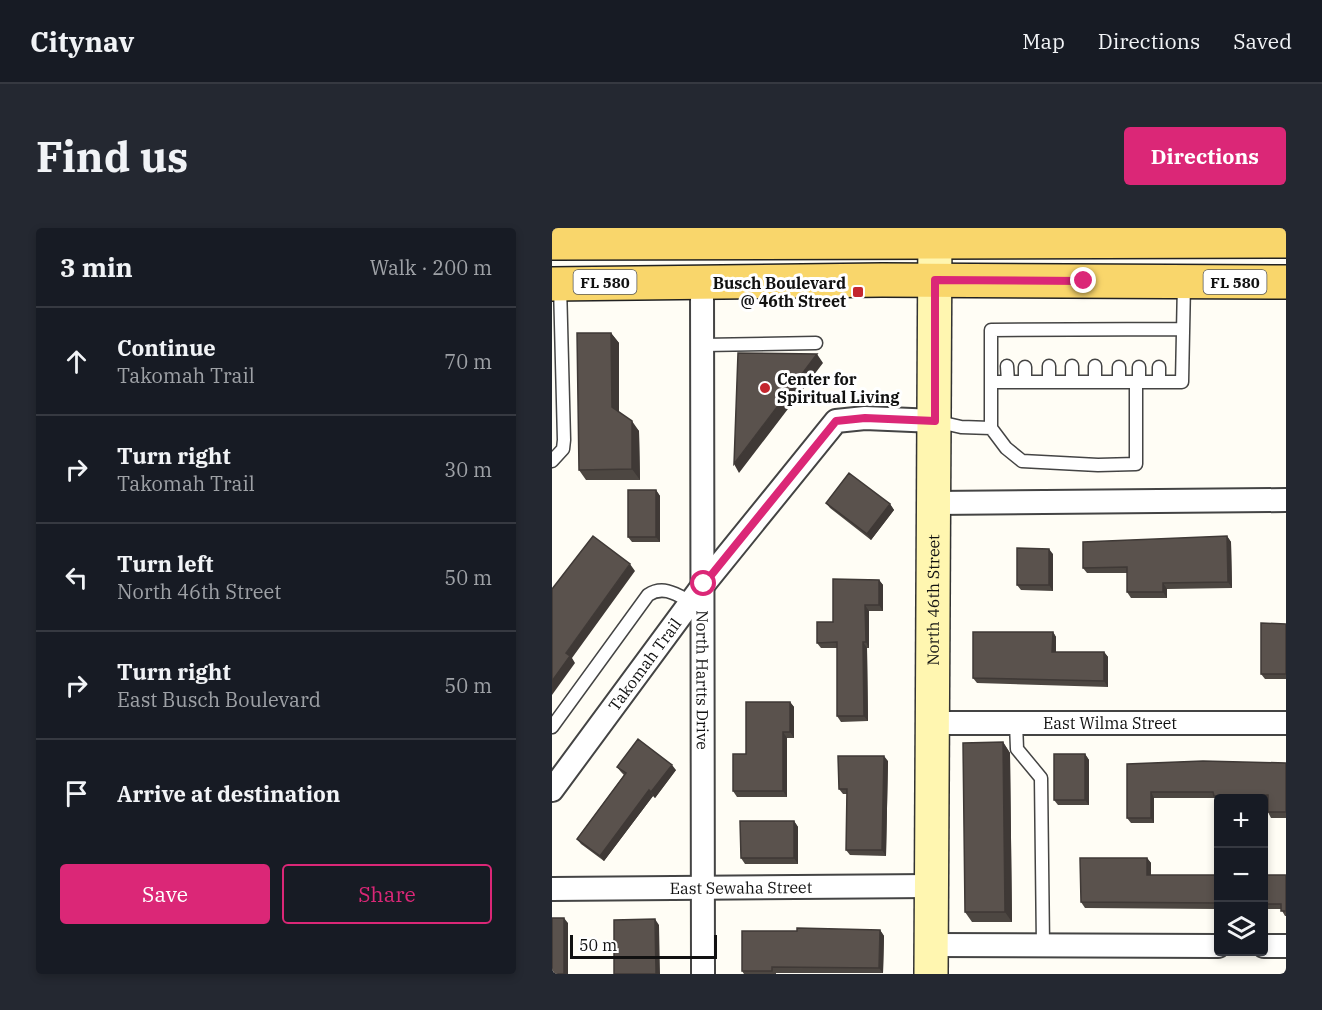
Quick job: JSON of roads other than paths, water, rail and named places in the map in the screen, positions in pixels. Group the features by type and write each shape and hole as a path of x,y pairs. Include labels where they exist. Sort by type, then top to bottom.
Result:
{"main road":[{"path":"552,243 651,242 707,235 792,234 1195,234 1284,237"},
{"path":"555,275 628,257 651,242"},
{"name":"FL 580","path":"555,275 702,280 1286,282"}],"street":[{"name":"North 46th Street","path":"931,960 935,234"},
{"name":"North Hartts Drive","path":"702,280 703,345 698,593 705,886 704,974"},
{"name":"Takomah Trail","path":"552,790 698,593 836,421 865,418 935,421"},
{"path":"935,502 1286,500"},
{"name":"East Wilma Street","path":"934,723 1286,723"},
{"name":"East Sewaha Street","path":"552,889 931,886"},
{"path":"931,960 1043,945 1214,946"},
{"path":"1268,946 1286,946"}],"lane":[{"path":"553,460 562,449 564,440 555,275"},
{"path":"991,382 1182,382 1184,282"},
{"path":"1095,329 1095,343"},
{"path":"1118,329 1118,343"},
{"path":"1138,329 1138,343"},
{"path":"1158,329 1158,343"},
{"path":"1138,367 1136,464 1098,465 1022,461 1006,448 991,428 991,330 1183,329"},
{"path":"1007,330 1007,344"},
{"path":"1025,330 1025,344"},
{"path":"1049,330 1049,344"},
{"path":"1072,330 1072,344"},
{"path":"703,345 816,343"},
{"path":"1007,366 1008,382"},
{"path":"1049,366 1049,382"},
{"path":"1072,366 1072,382"},
{"path":"1095,366 1095,382"},
{"path":"1025,367 1025,382"},
{"path":"1119,367 1119,382"},
{"path":"1159,367 1159,382"},
{"path":"935,421 960,427 991,428"},
{"path":"552,727 648,595 654,591 665,590 698,593"},
{"path":"1016,723 1017,749 1041,778 1043,945"}],"place":[{"name":"Busch Boulevard @ 46th Street","path":"858,292"},
{"name":"Center for Spiritual Living","path":"765,388"}]}
